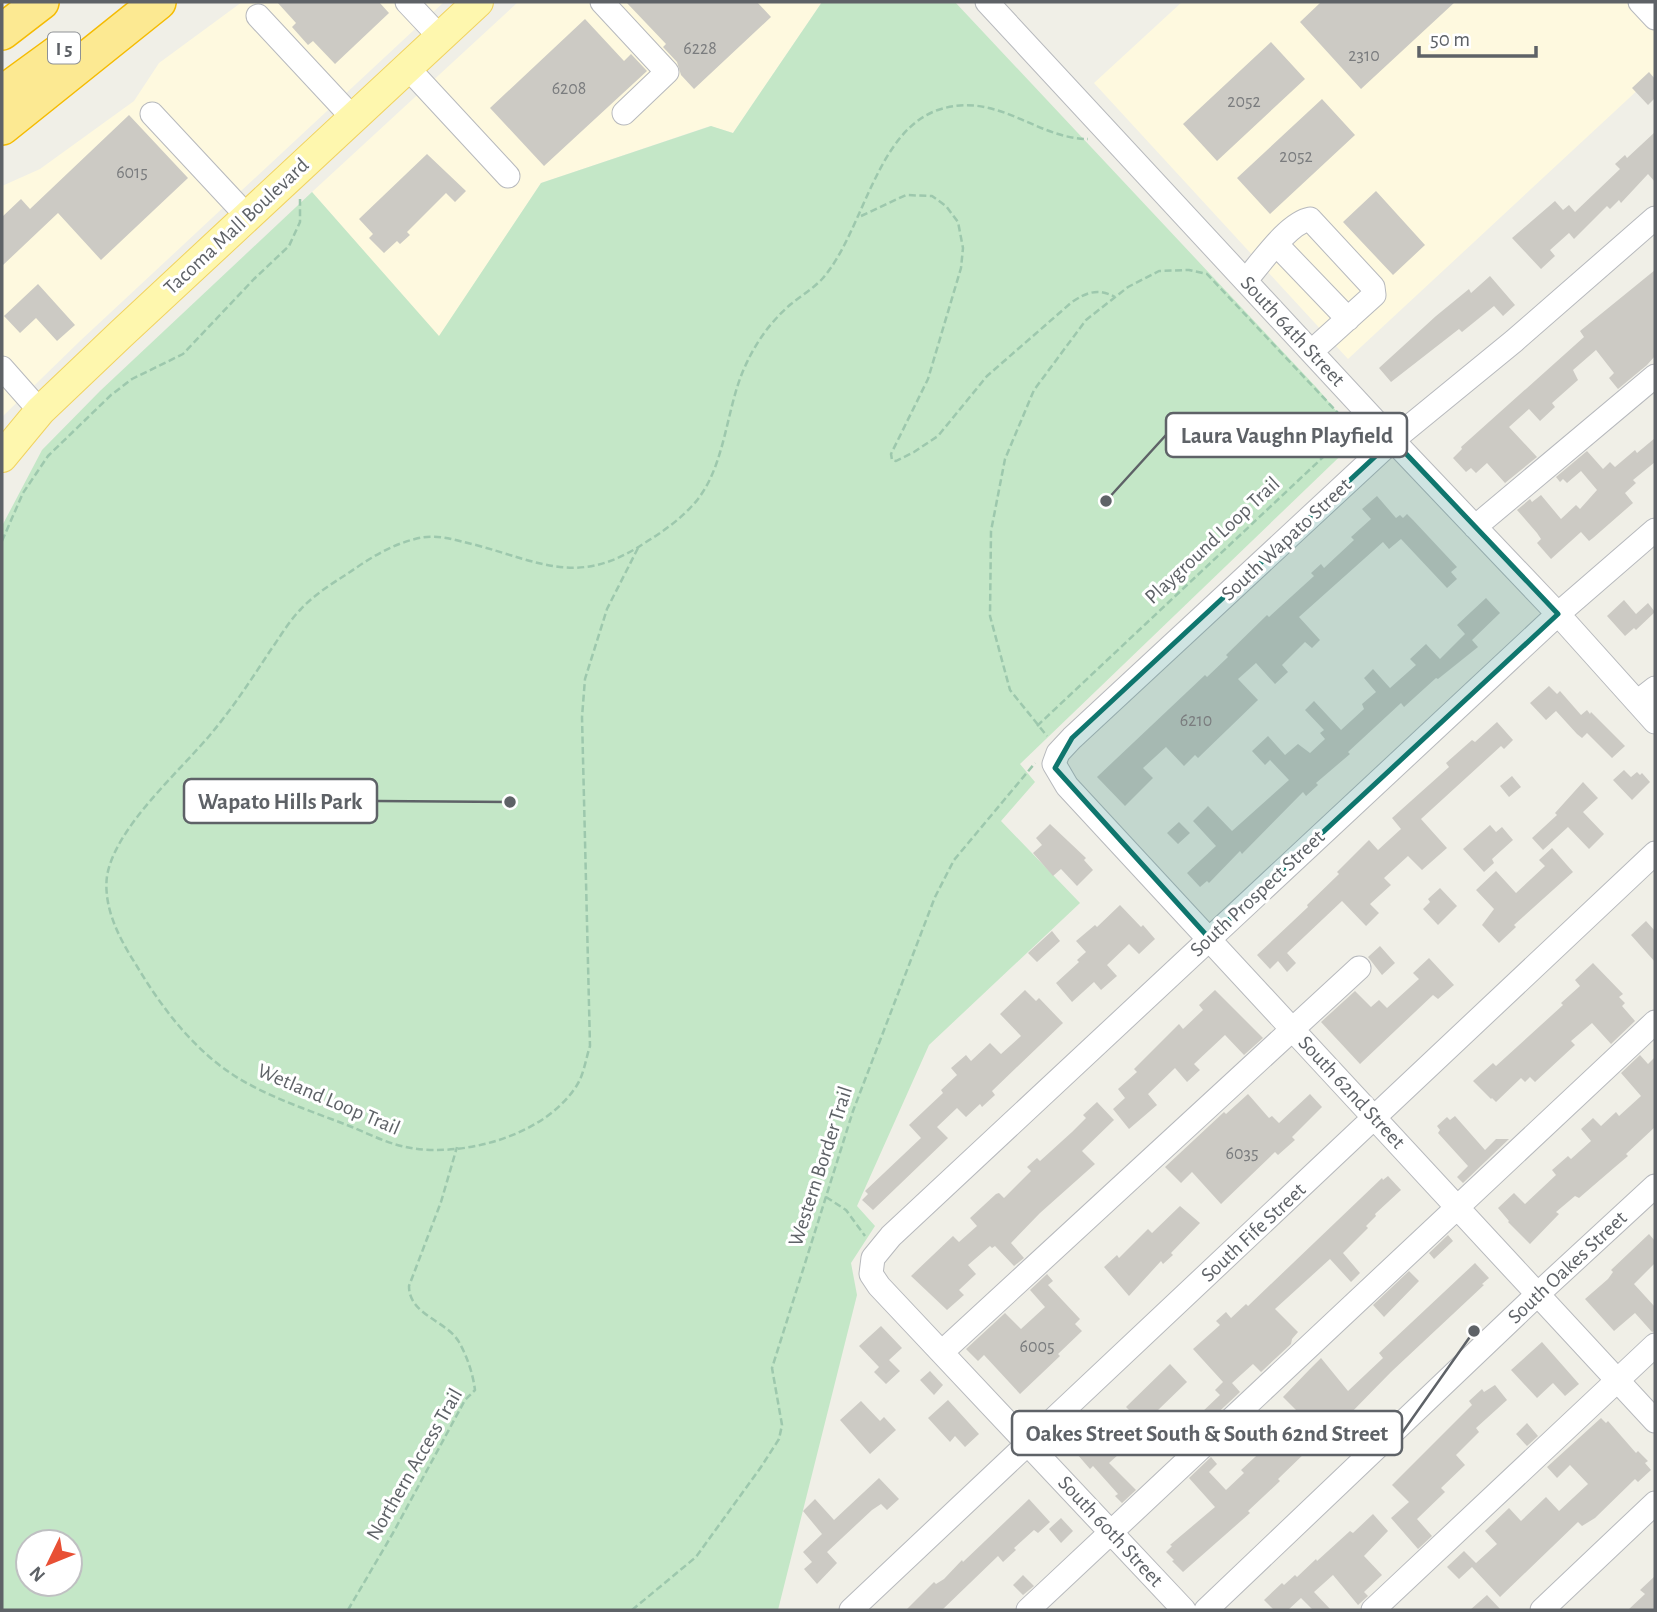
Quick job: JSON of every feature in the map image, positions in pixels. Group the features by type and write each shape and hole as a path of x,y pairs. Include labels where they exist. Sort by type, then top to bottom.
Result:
{"highway":[{"name":"I 5","path":"2,32 41,2"},
{"name":"I 5","path":"2,94 127,2"},
{"path":"2,127 158,2"}],"main road":[{"name":"Tacoma Mall Boulevard","path":"2,457 40,411 478,2"}],"street":[{"path":"407,2 440,37"},
{"path":"602,2 667,72 624,113"},
{"name":"South 64th Street","path":"987,2 1558,614 1655,722"},
{"path":"1640,2 1655,18"},
{"path":"258,16 353,117"},
{"path":"407,67 508,176"},
{"path":"152,114 247,216"},
{"name":"South Wapato Street","path":"1048,752 1072,738 1393,440 1514,341 1655,218"},
{"path":"1246,280 1300,221 1310,219 1373,288 1374,295 1312,351"},
{"path":"1277,245 1348,319"},
{"path":"2,368 40,411"},
{"path":"1475,527 1655,376"},
{"name":"South Prospect Street","path":"873,1261 891,1236 1209,937 1558,614 1655,530"},
{"path":"1637,702 1655,688"},
{"name":"South 62nd Street","path":"1048,752 1067,786 1376,1116 1655,1421"},
{"name":"South Fife Street","path":"851,1610 1655,853"},
{"path":"942,1352 1359,968"},
{"path":"1028,1610 1655,1022"},
{"name":"South Oakes Street","path":"1206,1610 1655,1186"},
{"name":"South 60th Street","path":"873,1261 874,1280 1184,1610"},
{"path":"1373,1610 1655,1345"},
{"path":"1542,1610 1655,1503"}],"path":[{"name":"Wetland Loop Trail","path":"638,548 607,610 585,679 582,718 590,1046 580,1080 556,1110 535,1126 498,1140 431,1150 404,1147 279,1099 235,1077 182,1032 149,987 123,944 110,911 106,883 111,860 124,833 213,732 296,614 314,596 371,558 416,538 438,535 544,565 573,569 603,565 625,556 679,519 708,486 742,374 758,341 785,309 822,278 848,241 880,166 902,137 935,111 980,106 1011,114 1068,137 1083,140 1112,135"},
{"path":"2,541 23,493 48,456 111,395 132,379 183,354 289,246 300,222 300,195 286,180"},
{"path":"859,217 906,195 932,196 946,206 958,222 963,248 961,268 928,379 891,454 892,460 896,461 914,452 938,436 987,376 1072,302 1094,291 1103,291 1115,297"},
{"name":"Playground Loop Trail","path":"1189,270 1207,274 1353,429 1037,726 1010,690 990,616 991,531 1005,459 1034,390 1086,320 1128,287 1159,271 1189,270"},
{"path":"1037,726 1048,752"},
{"name":"Western Border Trail","path":"632,1610 696,1557 761,1468 779,1438 782,1425 772,1368 853,1111 935,897 954,860 1048,752"},
{"name":"Northern Access Trail","path":"348,1610 465,1400 475,1390 473,1375 458,1340 414,1305 409,1295 409,1286 441,1202 457,1147"},
{"path":"826,1197 846,1210 873,1261"}],"highlighted area":[{"path":"1393,440 1558,614 1209,938 1055,768 1072,738"}],"shaded area":[{"path":"242,2 444,2 2,417 2,186 40,169 134,101 159,63"},
{"path":"518,2 822,2 733,133 710,126 541,183 439,337 312,192"},
{"path":"1182,2 1655,2 1655,74 1348,359 1094,83"}],"green space":[{"path":"822,2 955,2 1317,388 1359,438 1020,764 1035,782 1001,821 1080,903 929,1045 857,1206 875,1226 851,1263 857,1295 778,1610 2,1610 2,526 42,450 100,391 312,192 439,336 541,183 711,126 733,133"}],"building":[{"path":"277,2 379,2 389,13 335,64 313,41 308,45 292,27 296,23"},
{"path":"626,2 757,2 771,17 694,89 681,75 677,62 663,47 666,44"},
{"path":"1321,2 1455,2 1361,89 1300,22"},
{"path":"585,19 624,61 631,54 647,71 544,166 490,108"},
{"path":"1271,42 1305,79 1217,161 1183,124"},
{"path":"1649,72 1655,79 1655,98 1648,105 1632,88"},
{"path":"1322,99 1355,135 1270,214 1237,178"},
{"path":"129,115 188,178 101,260 58,213 2,266 2,217 21,199 30,209"},
{"path":"1655,132 1655,182 1648,174 1621,203 1619,200 1610,209 1607,206 1574,239 1569,233 1550,250 1555,256 1541,269 1512,238 1555,201 1563,210 1569,205 1575,212 1620,169 1615,164 1625,155 1627,158"},
{"path":"427,154 466,191 455,202 446,193 407,232 410,235 400,244 397,241 384,253 369,238 373,234 359,219"},
{"path":"1376,191 1425,245 1393,275 1343,222"},
{"path":"1655,270 1655,356 1647,365 1618,389 1609,378 1614,373 1596,350 1573,370 1578,380 1552,403 1555,407 1540,421 1529,409 1509,427 1537,457 1505,483 1487,463 1476,473 1471,468 1466,472 1453,458 1461,447 1584,337 1580,331"},
{"path":"1490,276 1515,305 1503,316 1494,306 1462,332 1459,329 1391,382 1379,368 1436,316 1469,289 1471,293"},
{"path":"38,284 75,325 57,341 36,318 20,333 4,316"},
{"path":"1655,438 1655,462 1633,480 1636,483 1625,493 1633,503 1589,541 1581,532 1551,559 1537,543 1541,539 1537,533 1517,510 1530,499 1532,502 1541,495 1561,519 1576,505 1580,509 1597,490 1581,471 1567,483 1563,479 1560,482 1556,477 1587,451 1603,469 1610,462 1615,467"},
{"path":"1377,496 1396,518 1400,515 1403,518 1407,514 1413,520 1457,567 1451,572 1457,579 1447,588 1401,539 1389,549 1383,542 1299,617 1320,640 1312,648 1305,642 1282,665 1288,672 1275,684 1256,663 1238,679 1258,700 1198,758 1195,755 1184,766 1166,747 1143,768 1153,778 1125,806 1097,777 1205,675 1207,677 1228,657 1226,655 1267,615 1269,617 1314,576 1311,573 1321,564 1324,568 1354,540 1351,537 1371,519 1362,509"},
{"path":"1486,598 1500,613 1472,640 1478,647 1436,678 1404,707 1401,703 1348,752 1350,754 1316,783 1318,785 1306,796 1303,792 1242,854 1240,851 1209,883 1207,881 1200,887 1187,873 1216,846 1193,821 1208,806 1232,831 1289,780 1270,760 1265,765 1252,751 1268,736 1285,755 1298,744 1310,753 1325,739 1320,733 1324,730 1305,710 1314,701 1341,730 1364,709 1362,704 1376,692 1364,678 1373,669 1390,688 1416,665 1410,659 1426,644 1440,659 1465,634 1457,625"},
{"path":"1624,600 1636,614 1648,603 1655,612 1636,630 1634,628 1625,636 1607,616"},
{"path":"1549,686 1557,694 1560,691 1581,715 1587,710 1590,714 1591,712 1625,746 1612,758 1587,733 1582,738 1577,734 1556,711 1546,720 1530,703"},
{"path":"1497,722 1513,740 1504,749 1501,746 1421,819 1447,848 1422,870 1408,856 1384,878 1391,885 1370,904 1379,913 1366,926 1342,901 1287,953 1296,963 1287,972 1278,961 1270,969 1257,955 1308,907 1339,874 1337,872 1369,840 1378,850 1401,829 1392,818 1449,767 1446,763"},
{"path":"1624,770 1631,777 1637,772 1640,775 1642,773 1650,782 1632,800 1613,780"},
{"path":"1512,776 1521,787 1509,797 1500,786"},
{"path":"1583,782 1598,798 1583,812 1604,834 1589,849 1568,827 1543,850 1532,838 1557,815 1555,813"},
{"path":"1179,822 1190,833 1178,844 1167,833"},
{"path":"1050,824 1086,858 1084,860 1093,870 1077,886 1061,869 1053,876 1033,853 1042,845 1036,838"},
{"path":"1490,825 1496,832 1502,827 1513,840 1492,859 1494,863 1484,872 1463,849"},
{"path":"1552,848 1573,872 1514,925 1516,927 1499,943 1482,925 1494,909 1476,890 1496,871 1516,893 1545,866 1539,860"},
{"path":"1440,888 1457,906 1438,925 1423,909 1430,902 1428,899"},
{"path":"1120,905 1155,939 1139,954 1129,944 1107,965 1117,976 1101,990 1094,982 1072,1002 1056,983 1086,952 1076,941 1095,925 1097,927"},
{"path":"1646,921 1655,931 1655,962 1631,935"},
{"path":"1052,931 1060,941 1037,962 1028,953"},
{"path":"1380,946 1395,963 1382,975 1368,957"},
{"path":"1429,958 1454,985 1438,999 1433,995 1360,1064 1321,1022 1355,991 1371,1007 1379,1000 1387,1008 1419,979 1413,973"},
{"path":"1593,963 1623,994 1619,997 1625,1003 1622,1006 1635,1021 1611,1044 1592,1023 1571,1041 1575,1045 1535,1082 1530,1077 1525,1082 1521,1078 1496,1102 1491,1099 1473,1081 1493,1063 1496,1066 1563,1005 1561,1003 1580,986 1575,980"},
{"path":"1025,990 1036,1001 1039,998 1063,1023 992,1091 995,1095 982,1107 980,1104 966,1117 957,1108 937,1127 948,1138 873,1210 862,1200 868,1194 865,1191 921,1138 909,1125 943,1093 941,1090 957,1075 951,1068 966,1055 971,1061 990,1043 1001,1054 1021,1036 1000,1014"},
{"path":"1215,990 1263,1038 1244,1055 1225,1035 1194,1064 1200,1070 1187,1082 1175,1068 1148,1094 1157,1105 1129,1129 1113,1109 1125,1098 1118,1089 1137,1072 1134,1069 1179,1024 1183,1029 1203,1010 1199,1005"},
{"path":"1640,1055 1648,1064 1655,1057 1655,1127 1626,1154 1628,1156 1579,1198 1575,1196 1556,1212 1559,1214 1530,1244 1498,1208 1514,1193 1525,1204 1556,1175 1552,1170 1568,1156 1571,1159 1591,1141 1581,1129 1593,1118 1601,1126 1616,1112 1619,1116 1641,1096 1621,1073"},
{"path":"1248,1094 1269,1118 1272,1116 1279,1123 1310,1094 1322,1107 1292,1137 1295,1140 1278,1155 1275,1152 1221,1204 1192,1172 1181,1183 1165,1167 1224,1112 1226,1114"},
{"path":"1097,1102 1114,1120 1082,1151 1095,1164 1011,1243 1024,1258 1014,1266 995,1246 990,1246 968,1265 976,1274 959,1290 964,1295 947,1310 911,1276 953,1236 959,1242 977,1226 970,1218 996,1194 999,1193 1004,1198 1031,1171 1027,1167 1037,1158 1040,1161 1072,1132 1086,1118 1083,1115"},
{"path":"1455,1116 1485,1150 1496,1139 1509,1139 1463,1183 1457,1177 1468,1166 1438,1133 1440,1130 1437,1126 1447,1117 1450,1120"},
{"path":"1388,1176 1401,1190 1375,1214 1366,1226 1368,1228 1343,1253 1360,1273 1351,1282 1330,1259 1275,1309 1298,1332 1291,1344 1261,1372 1253,1364 1232,1383 1240,1392 1209,1421 1201,1413 1220,1395 1215,1390 1223,1382 1193,1349 1220,1325 1216,1321 1226,1312 1231,1318 1246,1304 1248,1306 1382,1178 1383,1180"},
{"path":"1180,1206 1200,1223 1171,1253 1173,1255 1163,1264 1161,1261 1129,1296 1104,1267 1117,1255 1119,1258 1148,1229 1152,1233"},
{"path":"1649,1234 1655,1241 1655,1263 1634,1284 1655,1307 1655,1331 1652,1332 1635,1313 1614,1331 1585,1299 1608,1279 1613,1272 1611,1270"},
{"path":"1448,1235 1453,1241 1434,1259 1429,1253"},
{"path":"1475,1263 1489,1278 1482,1284 1484,1285 1346,1418 1339,1411 1319,1430 1327,1438 1322,1443 1324,1446 1315,1455 1308,1450 1248,1511 1250,1513 1183,1572 1166,1552 1172,1546 1170,1545 1215,1507 1189,1478 1211,1457 1217,1464 1209,1472 1226,1490 1244,1473 1241,1470 1282,1432 1287,1438 1306,1420 1283,1397 1321,1358 1348,1391 1383,1358 1379,1353"},
{"path":"1409,1271 1419,1281 1384,1317 1373,1305"},
{"path":"1047,1274 1053,1281 1048,1285 1080,1319 1075,1324 1082,1331 1020,1394 984,1355 978,1361 966,1349 1005,1313 1021,1329 1045,1307 1030,1290"},
{"path":"881,1326 902,1348 889,1360 900,1371 886,1384 874,1372 879,1367 859,1346"},
{"path":"1542,1342 1579,1384 1565,1396 1553,1383 1537,1398 1511,1370"},
{"path":"1170,1364 1187,1382 1157,1411 1161,1415 1158,1417 1185,1444 1173,1455 1155,1438 1136,1456 1128,1446 1109,1463 1136,1490 1122,1503 1115,1496 1118,1494 1093,1466 1090,1469 1077,1454 1129,1410 1126,1407"},
{"path":"930,1371 943,1385 934,1395 920,1380"},
{"path":"1495,1385 1507,1400 1476,1428 1479,1432 1456,1455 1465,1465 1441,1488 1445,1492 1417,1519 1432,1536 1418,1549 1391,1518 1409,1502 1392,1485 1472,1405 1469,1401 1482,1389 1484,1392"},
{"path":"948,1400 979,1434 965,1447 955,1436 950,1442 928,1418"},
{"path":"861,1401 880,1421 884,1417 896,1430 870,1454 840,1420"},
{"path":"1601,1418 1606,1423 1608,1421 1636,1453 1638,1451 1648,1461 1645,1463 1651,1470 1638,1482 1635,1479 1595,1518 1582,1526 1578,1522 1500,1597 1472,1567 1459,1579 1447,1567 1464,1551 1476,1563 1497,1544 1485,1531 1509,1508 1521,1521 1546,1497 1559,1511 1588,1484 1570,1465 1557,1478 1547,1467"},
{"path":"1527,1423 1538,1436 1527,1446 1516,1434"},
{"path":"879,1478 899,1499 887,1510 881,1504 872,1510 827,1552 837,1563 817,1584 804,1569 812,1562 803,1552 822,1534 803,1511 815,1499 834,1520"},
{"path":"1029,1499 1050,1522 1038,1533 1034,1530 1003,1562 998,1556 942,1610 906,1610 934,1582 936,1584 944,1579 962,1560 963,1562"},
{"path":"1373,1514 1388,1531 1364,1556 1382,1575 1364,1592 1368,1596 1358,1605 1333,1575 1314,1592 1331,1610 1313,1610 1301,1598 1288,1610 1274,1610 1264,1600 1282,1583 1284,1585 1295,1575 1297,1577 1316,1559 1317,1561 1350,1531 1353,1533"},
{"path":"1061,1518 1073,1531 1061,1543 1049,1529"},
{"path":"1023,1575 1034,1586 1023,1595 1013,1585"},
{"path":"1655,1576 1655,1610 1628,1610 1645,1594 1640,1590"},
{"path":"1487,1595 1501,1610 1470,1610"}],"place":[{"name":"Laura Vaughn Playfield","path":"1106,501"},
{"name":"Wapato Hills Park","path":"510,802"},
{"name":"Oakes Street South & South 62nd Street","path":"1474,1331"}]}
